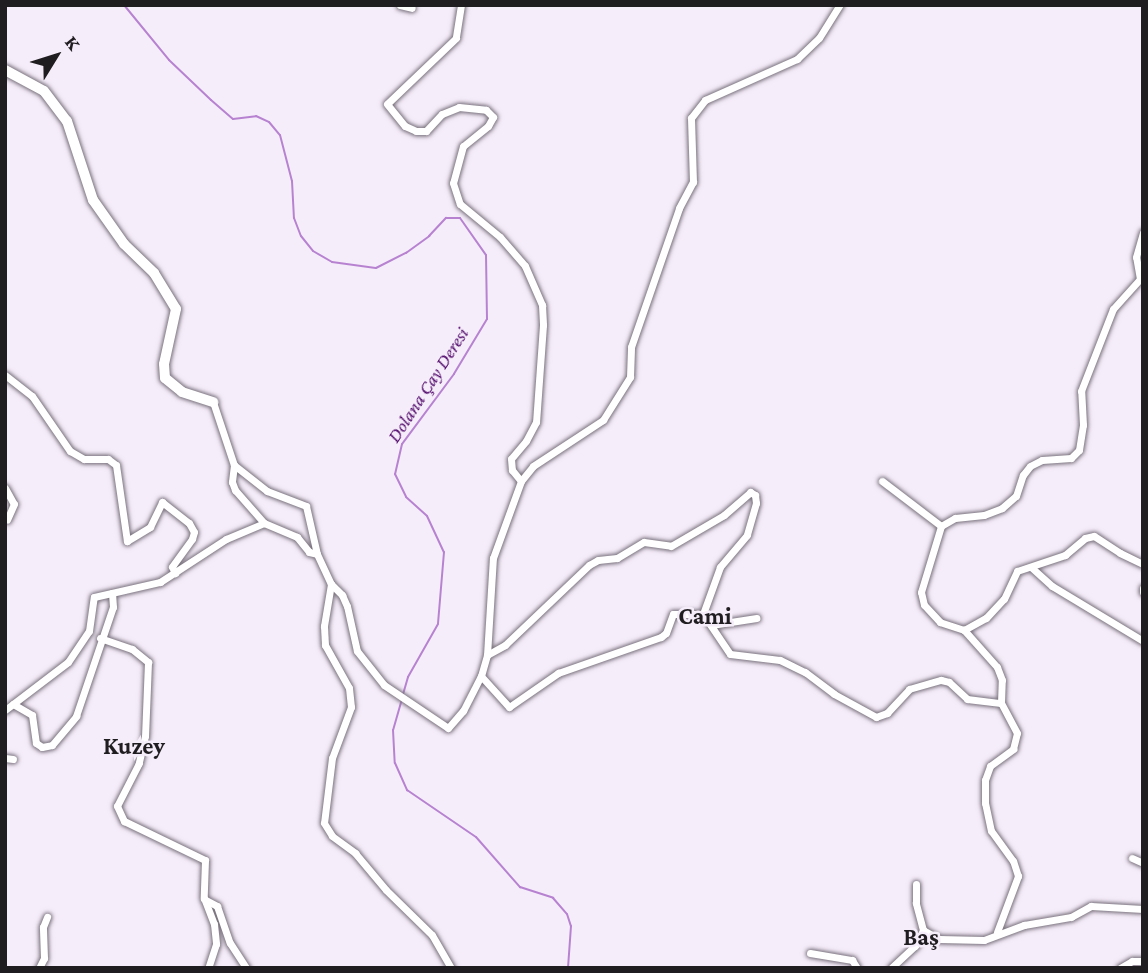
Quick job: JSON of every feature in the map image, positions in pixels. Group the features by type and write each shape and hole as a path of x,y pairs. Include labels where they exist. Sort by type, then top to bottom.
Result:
{"street":[{"path":"400,5 412,8"},
{"path":"461,5 456,38 387,104 405,126 416,131 426,131 442,114 459,107 486,110 493,117 488,126 463,146 453,183 460,204 500,237 525,265 542,305 544,325 536,422 526,441 511,459 512,470 521,481"},
{"path":"234,465 267,491 306,506 317,554 331,584 342,595 347,606 357,652 384,685 448,728 463,711 481,676 487,655 493,558 521,481 533,466 603,420 630,377 631,347 641,327 680,208 693,181 691,118 705,100 797,59 819,38 840,5"},
{"path":"5,70 44,91 67,121 93,200 124,244 154,273 176,309 164,364 165,378 182,392 213,402 234,465 232,482 235,490 264,523 298,537 309,552 317,554"},
{"path":"997,933 1018,876 1013,861 991,831 985,803 985,780 990,766 1013,749 1017,733 1001,703 1002,680 997,667 964,630 940,622 924,605 921,592 941,526 955,518 984,515 1002,508 1016,496 1023,475 1030,466 1042,460 1071,458 1079,450 1083,425 1081,391 1113,309 1140,279 1136,257 1143,232"},
{"path":"5,376 32,396 70,451 84,459 108,459 116,465 127,541 150,527 162,502 189,523 194,532 172,567 175,573"},
{"path":"881,481 941,526"},
{"path":"5,488 14,504 6,522"},
{"path":"487,655 505,645 589,565 598,560 617,558 644,542 671,546 724,515 750,492 755,495 756,503 747,535 720,567 703,614"},
{"path":"5,710 68,662 89,631 94,597 160,582 226,539 264,523"},
{"path":"964,630 986,618 1004,599 1017,571 1065,555 1085,538 1094,536 1119,553 1143,564"},
{"path":"1032,568 1052,586 1143,641"},
{"path":"331,584 324,626 325,645 349,688 351,707 332,758 324,823 332,836 355,853 386,890 432,934 451,968"},
{"path":"13,704 32,715 36,743 42,747 52,745 76,716 100,638 113,607 112,593"},
{"path":"481,676 509,707 558,673 661,637 667,633 673,614 703,614"},
{"path":"703,614 730,654 780,660 805,672 834,694 876,717 887,713 909,689 941,680 953,685 967,699 1001,703"},
{"path":"711,625 756,618"},
{"path":"100,638 132,649 148,662 145,736 139,763 117,806 124,821 205,860 204,898 214,924 216,944 208,968"},
{"path":"1132,858 1143,863"},
{"path":"891,968 915,946 923,930 916,903 916,884"},
{"path":"204,898 217,906 230,943 246,968"},
{"path":"923,930 939,939 984,940 997,933 1071,916 1091,906 1143,909"},
{"path":"39,968 44,957 43,927 47,917"},
{"path":"810,953 852,960 857,968"},
{"path":"1120,968 1132,961 1143,961"}],"waterway":[{"name":"Dolana Çay Deresi","path":"124,5 169,60 233,119 256,116 269,122 280,135 292,181 294,218 301,236 313,251 332,262 376,268 406,253 429,236 446,218 460,218 486,255 487,319 454,374 402,444 395,474 406,497 427,516 444,552 438,624 408,677 403,694"},
{"name":"Dolana Çay Deresi","path":"402,699 393,730 395,763 407,790 476,837 520,887 553,898 567,914 571,926 568,968"}],"district":[{"name":"Cami","path":"705,616"},
{"name":"Kuzey","path":"134,746"},
{"name":"Baş","path":"921,937"}]}
